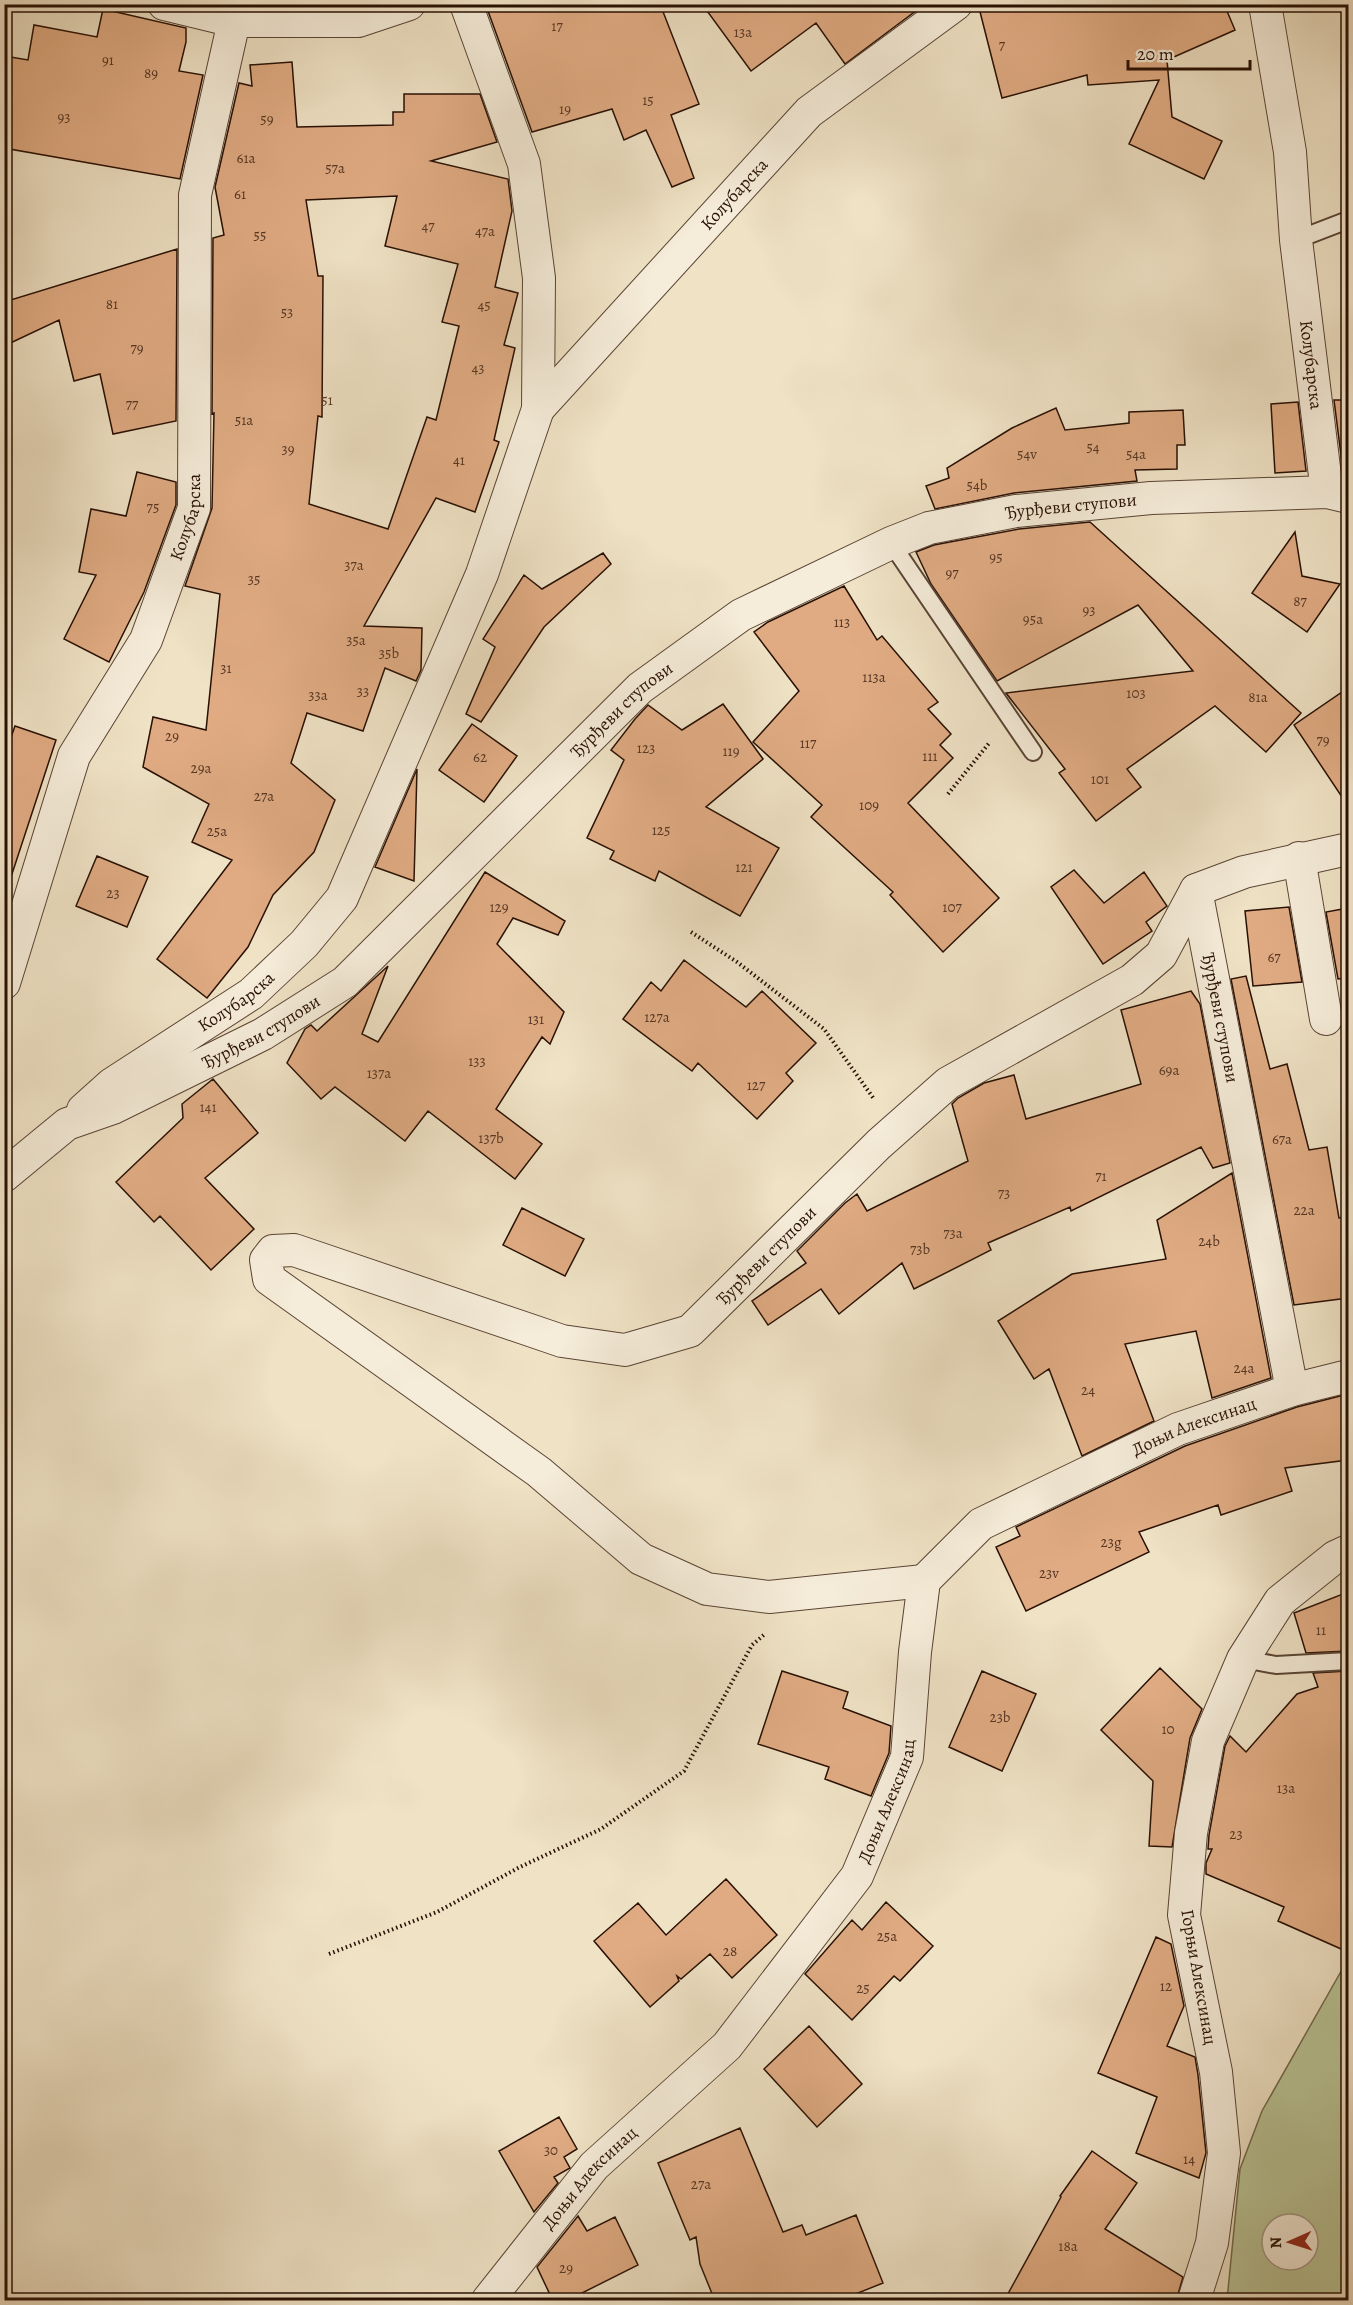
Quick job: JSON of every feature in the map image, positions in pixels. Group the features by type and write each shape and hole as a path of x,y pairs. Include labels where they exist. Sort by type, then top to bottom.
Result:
{"street":[{"path":"164,4 234,21 358,21 410,4"},
{"name":"Колубарска","path":"68,1124 112,1084 251,994 304,944 342,898 482,574 538,409 539,278 524,164 465,4"},
{"name":"Колубарска","path":"538,409 809,112 956,4"},
{"name":"Колубарска","path":"1265,4 1290,152 1296,240 1338,494"},
{"name":"Колубарска","path":"4,982 74,756 146,640 194,508 195,195 234,21"},
{"name":"Ђурђеви ступови","path":"4,1176 68,1124 113,1108 263,1034 345,982 640,688 741,615 891,543 929,528 1016,511 1151,498 1338,494"},
{"path":"1197,890 1244,872 1348,849"},
{"path":"1299,858 1326,1019"},
{"name":"Ђурђеви ступови","path":"924,1581 769,1597 707,1589 641,1559 538,1472 269,1279 266,1260 273,1251 294,1250 562,1341 625,1350 690,1330 895,1129 948,1083 1132,980 1161,955 1197,890"},
{"name":"Ђурђеви ступови","path":"1197,890 1292,1390"},
{"name":"Доњи Алексинац","path":"488,2301 594,2166 727,2046 857,1876 907,1757 915,1652 924,1581 981,1524 1178,1430 1292,1390 1348,1376"},
{"name":"Горњи Алексинац","path":"1194,2301 1212,2243 1224,2153 1216,2072 1184,1915 1191,1833 1208,1741 1243,1659 1280,1601 1335,1557 1348,1551"}],"lane":[{"path":"1296,240 1348,220"},
{"path":"891,543 1033,752"},
{"path":"1243,1659 1276,1665 1348,1661"}],"path":[{"path":"948,794 989,745 999,703"},
{"path":"691,932 737,962 824,1029 895,1129"},
{"path":"329,1954 437,1912 520,1867 601,1829 684,1771 752,1645 771,1630"}],"green space":[{"path":"1348,1959 1348,2300 1227,2300 1240,2169 1262,2111"}],"building":[{"path":"501,4 660,4 699,104 671,115 694,178 672,187 646,130 624,140 612,109 532,132 488,11"},
{"path":"702,4 925,4 845,64 816,23 751,71"},
{"path":"978,4 1224,4 1235,30 1167,60 1172,117 1222,141 1204,179 1129,144 1159,80 1088,85 1087,75 1002,98"},
{"path":"103,9 186,28 186,42 179,71 203,75 180,179 4,148 4,56 28,60 34,25 97,37"},
{"path":"292,62 297,127 393,125 393,112 404,112 404,94 480,94 497,142 431,161 508,179 512,211 495,287 518,293 504,345 515,348 494,440 499,442 475,512 436,498 364,626 422,628 421,670 416,681 385,668 363,731 307,713 291,763 335,800 314,852 273,895 248,947 207,998 157,959 232,860 192,842 209,804 143,767 153,717 206,730 220,594 185,586 212,508 213,238 224,235 215,187 239,83 252,86 250,65","holes":["397,196 385,246 458,264 442,322 459,326 436,420 427,417 388,529 309,504 318,416 322,417 323,276 318,276 306,200"]},
{"path":"177,249 176,421 113,434 100,374 74,381 59,320 4,346 4,302"},
{"path":"1334,400 1348,400 1348,464 1342,463"},
{"path":"1298,402 1306,471 1275,473 1271,404"},
{"path":"1056,408 1065,430 1129,423 1129,412 1183,410 1185,445 1177,445 1177,469 1135,470 1137,481 1014,493 935,509 926,486 949,478 947,468 1012,428"},
{"path":"137,472 176,482 176,505 144,592 109,662 64,639 96,575 79,572 91,509 126,516"},
{"path":"1090,522 1301,713 1266,752 1215,706 1127,769 1141,787 1096,821 1059,773 1065,769 1006,693 1193,671 1138,605 997,681 931,584 916,552 934,545 1019,529"},
{"path":"1295,532 1302,576 1340,584 1307,632 1252,593"},
{"path":"603,553 611,564 544,627 481,722 466,714 495,647 483,639 524,575 542,589"},
{"path":"844,586 877,640 882,636 938,702 928,709 951,734 940,745 953,758 908,803 999,898 943,952 890,895 893,892 811,817 822,805 753,742 799,691 754,632 768,622"},
{"path":"1348,688 1348,806 1294,725"},
{"path":"723,704 763,759 706,807 779,848 740,916 659,871 655,881 610,859 614,851 587,838 624,760 611,750 648,705 682,730"},
{"path":"472,724 517,756 484,802 439,770"},
{"path":"15,726 56,740 11,877 4,876 4,757"},
{"path":"417,769 414,881 375,867"},
{"path":"97,856 148,877 127,927 76,906"},
{"path":"1074,870 1104,903 1144,872 1167,906 1146,922 1152,931 1103,964 1051,887"},
{"path":"485,872 565,921 558,935 513,918 497,944 564,1012 550,1044 542,1037 496,1109 542,1144 515,1179 428,1111 405,1141 335,1087 321,1099 287,1063 305,1029 311,1025 317,1031 388,966 362,1034 378,1042"},
{"path":"1289,907 1302,982 1253,986 1245,911"},
{"path":"1348,908 1348,978 1338,979 1326,912"},
{"path":"684,960 746,1007 762,991 816,1043 786,1073 793,1081 757,1119 698,1063 692,1071 623,1019 651,982 661,991"},
{"path":"1246,976 1270,1069 1287,1064 1309,1150 1327,1147 1339,1218 1348,1217 1348,1298 1294,1305 1231,979"},
{"path":"1191,991 1200,1004 1230,1163 1213,1168 1201,1147 1071,1211 1070,1207 988,1243 991,1250 914,1289 902,1263 839,1314 821,1289 768,1325 752,1301 806,1263 797,1251 845,1203 857,1194 867,1211 968,1161 952,1104 958,1098 984,1083 1014,1075 1026,1119 1141,1084 1121,1010"},
{"path":"213,1079 258,1133 205,1178 254,1229 211,1270 160,1216 154,1222 116,1182 183,1118 182,1104"},
{"path":"1232,1173 1271,1378 1212,1398 1196,1331 1125,1344 1154,1421 1082,1456 1049,1369 1034,1379 998,1321 1072,1274 1166,1259 1157,1220"},
{"path":"522,1208 584,1239 565,1276 503,1245"},
{"path":"1348,1394 1348,1460 1285,1468 1292,1491 1221,1515 1218,1505 1139,1532 1149,1552 1026,1611 996,1547 1020,1536 1016,1527 1185,1446 1297,1407"},
{"path":"1348,1592 1348,1651 1306,1653 1294,1613"},
{"path":"1160,1668 1202,1709 1190,1738 1172,1847 1149,1846 1153,1781 1101,1730"},
{"path":"782,1671 848,1692 843,1708 891,1726 889,1753 871,1796 825,1779 829,1767 758,1744"},
{"path":"982,1671 1036,1694 1002,1771 949,1747"},
{"path":"1348,1671 1348,1952 1278,1921 1284,1907 1206,1874 1206,1863 1212,1849 1208,1849 1209,1835 1225,1746 1230,1736 1246,1752 1297,1694 1318,1687 1313,1673"},
{"path":"726,1879 777,1935 732,1978 710,1954 681,1979 677,1976 679,1981 650,2007 594,1941 638,1903 666,1935"},
{"path":"886,1902 933,1946 900,1981 894,1976 852,2020 805,1974 852,1920 862,1930"},
{"path":"1156,1937 1171,1944 1184,2006 1167,2046 1195,2057 1206,2153 1199,2178 1136,2153 1157,2097 1098,2073"},
{"path":"809,2026 862,2084 817,2127 764,2069"},
{"path":"559,2117 577,2149 564,2157 570,2168 554,2177 558,2183 534,2212 499,2151"},
{"path":"740,2128 783,2232 802,2225 806,2235 856,2215 883,2283 838,2301 715,2301 700,2264 696,2237 690,2240 658,2163"},
{"path":"1092,2151 1137,2183 1105,2229 1183,2277 1176,2301 1004,2301 1060,2196"},
{"path":"578,2216 587,2231 615,2217 638,2265 566,2301 553,2301 537,2267"}]}
